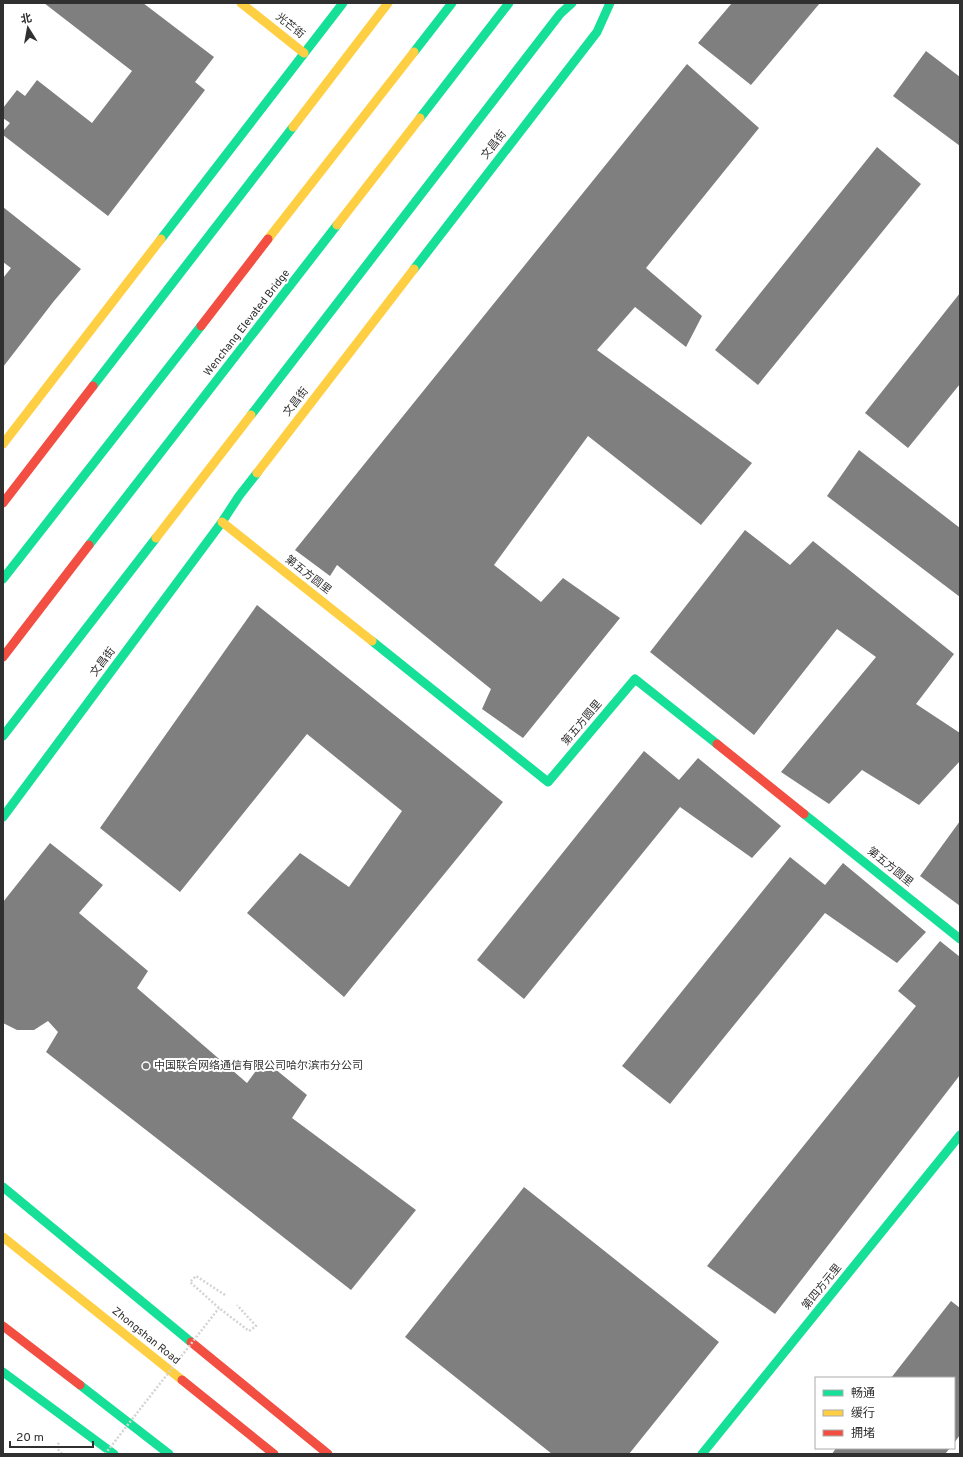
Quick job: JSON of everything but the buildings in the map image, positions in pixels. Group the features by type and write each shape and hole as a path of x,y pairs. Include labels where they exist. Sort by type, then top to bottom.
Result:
{"main road":[{"name":"光芒街","path":"241,3 304,54"},
{"path":"3,444 343,3"},
{"path":"3,503 388,3"},
{"path":"3,578 452,3"},
{"name":"Wenchang Elevated Bridge","path":"3,657 509,3"},
{"path":"3,736 560,14 572,3"},
{"name":"文昌街","path":"3,817 222,522 244,489 597,32 610,3"},
{"name":"第五方圆里","path":"222,522 548,782 635,679 960,939"},
{"name":"第四方元里","path":"702,1454 960,1136"},
{"path":"3,1187 328,1454"},
{"name":"Zhongshan Road","path":"3,1237 274,1454"},
{"path":"3,1326 169,1454"},
{"path":"3,1372 114,1454"}],"path":[{"path":"225,1296 196,1276 190,1282 219,1308 249,1331 256,1326 237,1305"},
{"path":"105,1454 219,1308"}],"traffic: fast":[{"path":"161,239 343,3"},
{"path":"414,52 452,3"},
{"path":"420,118 509,3"},
{"path":"251,415 560,14 572,3"},
{"path":"414,269 597,32 610,3"},
{"path":"93,386 293,127"},
{"path":"89,545 337,225"},
{"path":"3,579 201,326"},
{"path":"3,817 257,473"},
{"path":"3,736 156,538"},
{"path":"372,641 548,782 635,679 717,744"},
{"path":"804,814 960,939"},
{"path":"702,1454 960,1135"},
{"path":"3,1187 191,1342"},
{"path":"3,1372 114,1454"},
{"path":"80,1385 169,1454"}],"traffic: slow":[{"path":"241,3 304,53"},
{"path":"293,127 388,3"},
{"path":"268,239 414,52"},
{"path":"337,225 420,118"},
{"path":"3,444 161,239"},
{"path":"257,473 414,269"},
{"path":"156,538 251,415"},
{"path":"222,522 372,641"},
{"path":"3,1237 182,1380"}],"traffic: jam":[{"path":"201,326 268,239"},
{"path":"3,503 93,386"},
{"path":"3,657 89,545"},
{"path":"717,744 804,814"},
{"path":"3,1326 80,1385"},
{"path":"191,1342 328,1454"},
{"path":"182,1380 274,1454"}],"place":[{"name":"中国联合网络通信有限公司哈尔滨市分公司","path":"146,1066"}]}
